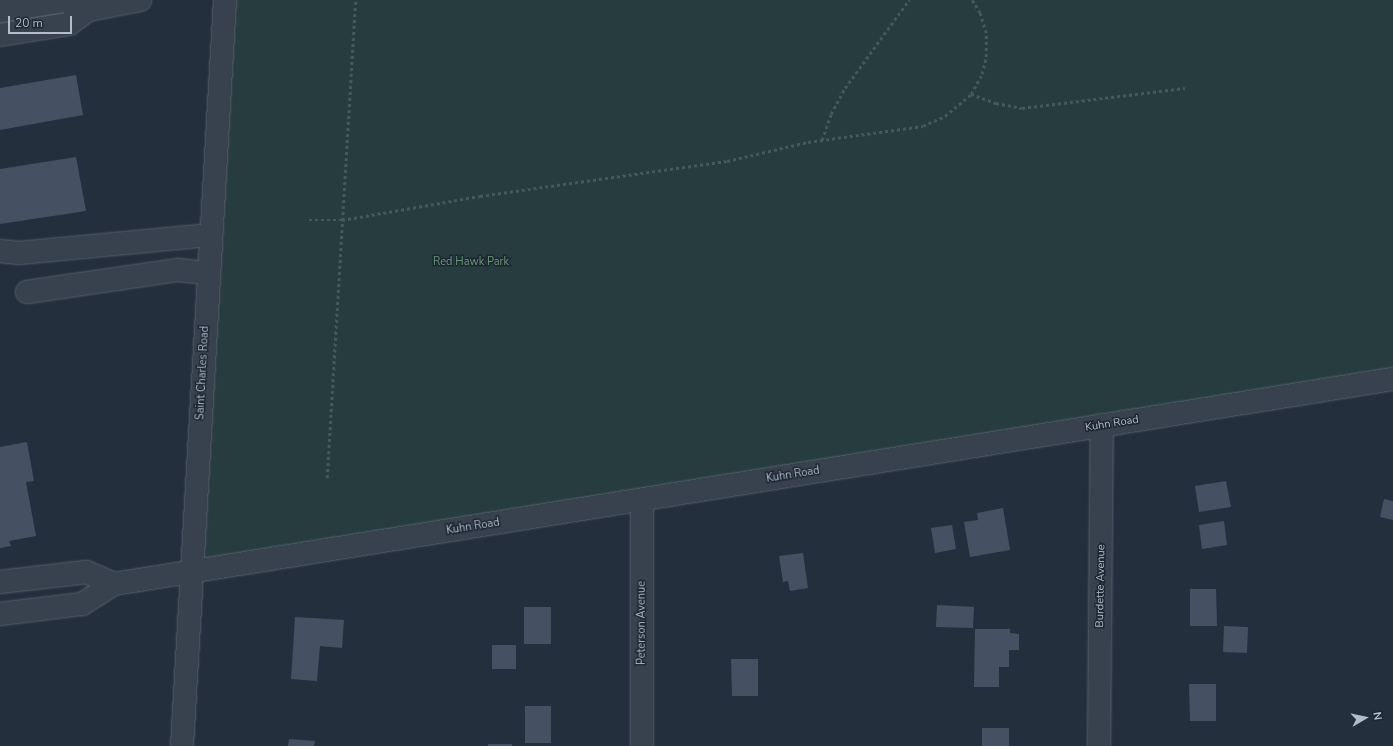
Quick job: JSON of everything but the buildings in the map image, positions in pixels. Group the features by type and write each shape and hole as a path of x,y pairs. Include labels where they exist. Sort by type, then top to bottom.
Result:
{"street":[{"path":"0,36 70,24 88,10 140,0"},
{"name":"Saint Charles Road","path":"182,746 224,0"},
{"path":"0,11 64,1 88,10"},
{"path":"0,251 19,254 210,234"},
{"path":"27,292 178,270 208,272"},
{"name":"Kuhn Road","path":"114,584 1393,379"},
{"name":"Burdette Avenue","path":"1100,746 1102,425"},
{"name":"Peterson Avenue","path":"642,500 642,746"},
{"path":"0,582 86,572 114,584"},
{"path":"0,614 82,604 114,584"}],"path":[{"path":"327,478 355,0"},
{"path":"822,140 830,114 845,88 909,0"},
{"path":"310,220 342,220 480,196 727,161 822,140 923,126 945,116 971,94 982,74 986,58 986,33 980,13 972,0"},
{"path":"971,94 996,103 1022,108 1185,88"}],"green space":[{"name":"Red Hawk Park","path":"224,0 1393,0 1393,373 189,574"}]}
